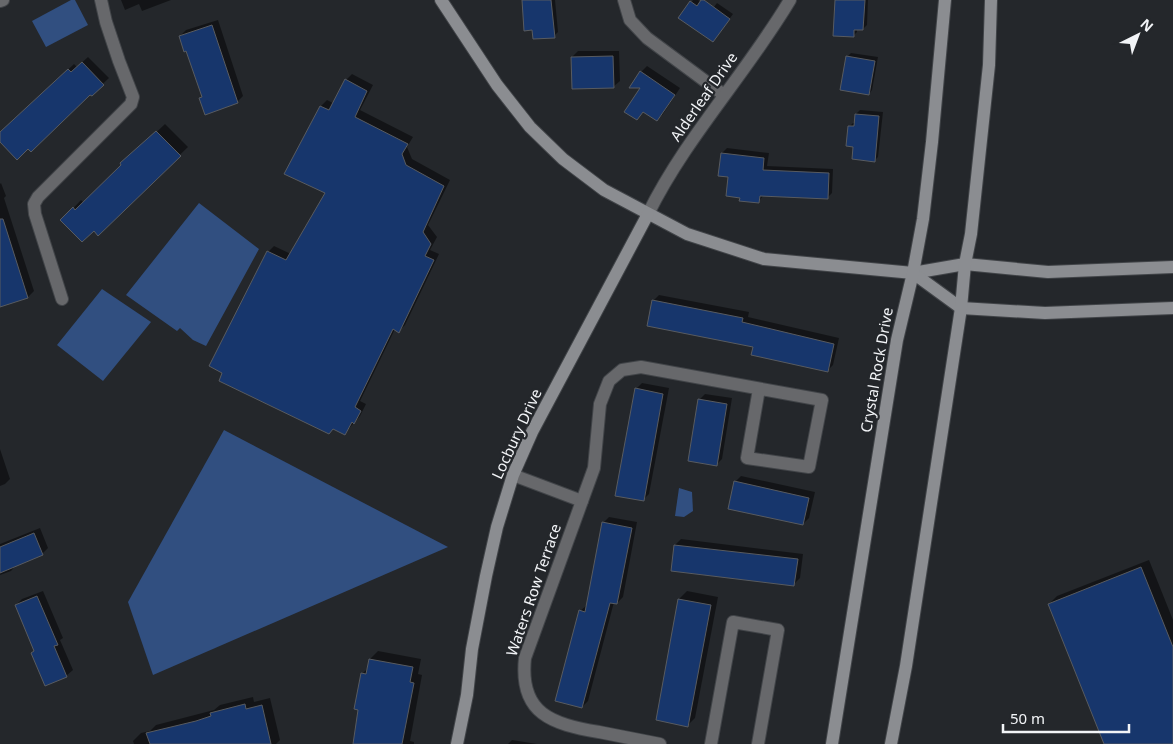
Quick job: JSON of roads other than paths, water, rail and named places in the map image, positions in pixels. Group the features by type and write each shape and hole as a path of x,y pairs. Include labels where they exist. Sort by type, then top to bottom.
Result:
{"street":[{"path":"62,300 34,204 38,197 126,110 131,104 133,97 119,62 102,0"},
{"path":"441,0 497,85 530,127 563,159 604,190 687,234 764,259 913,274 966,264 1048,272 1173,267"},
{"path":"624,0 630,20 647,38 724,95"},
{"name":"Alderleaf Drive","path":"648,214 661,187 774,26 790,0"},
{"name":"Crystal Rock Drive","path":"832,744 897,340 913,274 923,219 945,0"},
{"path":"891,744 906,666 971,234 989,65 991,0"},
{"name":"Locbury Drive","path":"457,744 467,695 472,648 486,576 497,527 513,475 532,432 648,214"},
{"path":"913,274 961,308 1045,313 1173,308"},
{"name":"Waters Row Terrace","path":"660,744 569,727 550,718 536,707 528,693 523,676 525,658 594,468 600,404 609,380 622,370 641,367 822,400 808,467 747,458 759,389"},
{"path":"513,475 582,501"},
{"path":"711,744 733,622 778,630 758,744"}]}
